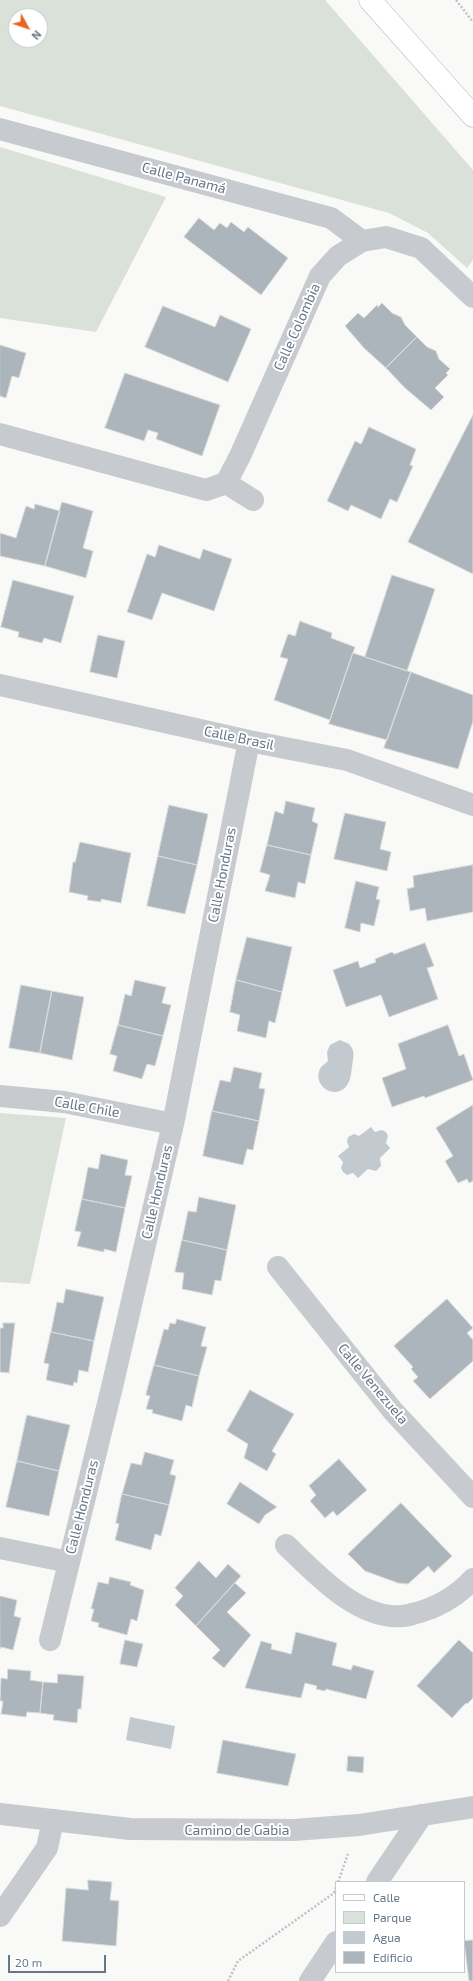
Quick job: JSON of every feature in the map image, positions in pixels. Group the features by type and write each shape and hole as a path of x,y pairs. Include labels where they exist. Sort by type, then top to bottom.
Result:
{"main road":[{"path":"370,0 473,116"}],"street":[{"name":"Calle Panamá","path":"0,129 332,218 362,241"},
{"name":"Calle Colombia","path":"226,483 240,456 320,276 338,256 362,241 386,237 421,248 473,297"},
{"path":"0,434 206,490 226,483 252,500"},
{"name":"Calle Brasil","path":"0,685 347,760 473,805"},
{"name":"Calle Honduras","path":"50,1640 112,1387 173,1124 249,740"},
{"name":"Calle Chile","path":"0,1096 64,1102 173,1124"},
{"name":"Calle Venezuela","path":"278,1268 393,1411 473,1497"},
{"path":"286,1545 310,1568 350,1601 376,1614 402,1616 434,1608 463,1590 473,1579"},
{"path":"0,1548 69,1562"},
{"name":"Camino de Gabia","path":"0,1814 130,1829 294,1830 359,1826 473,1807"},
{"path":"378,1881 422,1815"},
{"path":"0,1916 47,1848 53,1820"},
{"path":"310,1981 335,1944"}],"path":[{"path":"456,0 473,22"},
{"path":"228,1981 238,1961 334,1893 335,1890"}],"green space":[{"path":"0,0 325,0 473,170 473,260 467,268 428,233 389,213 0,106"},
{"path":"0,147 166,197 96,332 0,318"},
{"path":"0,1113 66,1118 30,1284 0,1282"}],"water":[{"path":"340,1040 349,1044 353,1049 351,1076 347,1085 342,1090 331,1092 321,1085 319,1074 321,1067 328,1061 327,1052 330,1045"},
{"path":"371,1127 375,1132 382,1130 386,1132 388,1136 386,1143 390,1148 380,1158 381,1166 376,1171 368,1169 358,1178 353,1173 347,1175 341,1168 343,1162 338,1156 349,1147 347,1142 348,1137 354,1134 359,1136"},
{"path":"130,1717 175,1726 171,1749 126,1740"}],"building":[{"path":"199,218 214,230 220,223 227,228 231,222 244,232 248,227 288,258 261,295 184,237"},
{"path":"382,303 392,313 401,317 405,325 417,337 386,368 364,348 345,326 358,313 364,318 377,305 378,307"},
{"path":"163,306 215,327 220,315 251,329 228,382 145,347"},
{"path":"417,337 427,347 436,351 439,359 450,369 446,373 448,375 435,388 444,397 431,410 405,388 386,368"},
{"path":"0,345 26,353 19,378 12,376 6,398 0,396"},
{"path":"125,373 220,405 202,456 156,439 158,433 148,430 144,441 105,428"},
{"path":"473,415 473,574 408,542"},
{"path":"369,427 416,449 410,465 413,466 397,502 390,499 381,519 351,505 348,511 327,501 355,441 361,444"},
{"path":"62,502 93,511 83,548 93,551 86,578 45,566"},
{"path":"35,504 60,511 45,566 0,556 0,533 16,538 26,506 34,509"},
{"path":"159,545 200,559 203,549 232,559 214,611 162,593 152,620 127,612 147,554 155,557"},
{"path":"392,575 435,589 407,671 365,657"},
{"path":"13,580 74,596 61,643 44,638 42,643 18,637 19,632 1,627"},
{"path":"300,621 332,633 331,638 355,647 330,720 274,700 288,659 280,657 288,634 295,636"},
{"path":"98,635 125,641 117,678 90,672"},
{"path":"353,653 411,672 387,740 329,724"},
{"path":"411,672 473,695 473,721 458,769 384,748"},
{"path":"286,801 315,808 312,821 318,824 311,855 267,845 275,811 283,814"},
{"path":"169,805 208,814 197,865 158,856"},
{"path":"345,813 386,822 380,849 391,852 387,871 334,859"},
{"path":"80,842 131,853 121,903 101,899 101,902 87,900 88,896 69,892 73,862 75,862"},
{"path":"267,845 311,855 305,884 298,882 295,898 265,891 270,875 260,872"},
{"path":"158,856 197,865 185,914 147,906"},
{"path":"473,865 473,912 427,921 425,908 410,911 407,889 414,887 413,876"},
{"path":"356,881 379,887 376,899 380,900 374,926 361,923 360,932 345,928"},
{"path":"247,937 292,947 282,992 236,980"},
{"path":"425,943 434,966 427,968 438,999 389,1017 381,995 346,1007 333,970 358,961 360,968 376,962 375,959 392,952 394,954"},
{"path":"135,980 166,987 162,1003 171,1005 163,1036 118,1025 125,994 131,996"},
{"path":"236,980 282,992 275,1023 269,1021 266,1038 237,1031 240,1015 230,1012"},
{"path":"21,985 52,991 40,1053 9,1048"},
{"path":"52,991 84,997 72,1060 40,1053"},
{"path":"118,1025 163,1036 155,1066 147,1064 142,1079 113,1071 117,1056 110,1054"},
{"path":"448,1025 459,1056 464,1054 473,1080 425,1098 424,1096 392,1107 382,1078 406,1069 398,1044"},
{"path":"234,1067 262,1073 259,1088 265,1089 259,1121 212,1111 220,1080 230,1082"},
{"path":"473,1105 473,1181 469,1183 467,1179 458,1183 445,1161 453,1156 436,1128"},
{"path":"212,1111 259,1121 253,1150 247,1149 243,1165 203,1156"},
{"path":"101,1154 128,1160 125,1175 132,1176 125,1208 82,1199 88,1167 98,1169"},
{"path":"199,1197 236,1205 227,1250 182,1240 188,1211 196,1212"},
{"path":"82,1199 125,1208 116,1252 104,1249 104,1252 77,1246 81,1232 75,1231"},
{"path":"182,1240 227,1250 221,1281 215,1280 212,1295 182,1289 184,1273 175,1272"},
{"path":"66,1289 104,1297 94,1341 51,1332 57,1302 63,1303"},
{"path":"447,1299 473,1328 467,1333 473,1340 473,1361 430,1399 413,1381 418,1377 411,1369 413,1367 394,1346"},
{"path":"177,1319 206,1327 201,1346 207,1347 199,1376 154,1365 164,1329 168,1330 170,1323 175,1324"},
{"path":"3,1323 15,1323 9,1373 0,1372 0,1328 3,1328"},
{"path":"51,1332 94,1341 88,1372 79,1370 77,1383 74,1382 73,1386 46,1380 49,1364 44,1363"},
{"path":"154,1365 199,1376 192,1407 186,1405 182,1421 152,1413 153,1410 146,1409 150,1396 146,1395"},
{"path":"250,1390 294,1414 272,1451 276,1454 267,1471 244,1458 248,1444 227,1431"},
{"path":"27,1415 70,1425 59,1471 17,1461"},
{"path":"145,1452 174,1460 170,1474 176,1476 169,1505 122,1494 131,1463 141,1465"},
{"path":"339,1459 367,1490 337,1516 333,1511 325,1518 310,1501 316,1495 309,1486"},
{"path":"17,1461 59,1471 49,1516 6,1507"},
{"path":"240,1482 277,1507 265,1515 259,1524 227,1504"},
{"path":"122,1494 169,1505 161,1536 155,1534 151,1550 115,1540 119,1524 116,1523"},
{"path":"401,1503 452,1556 434,1573 428,1566 408,1584 398,1583 365,1571 348,1554"},
{"path":"199,1561 216,1578 228,1564 241,1576 196,1626 175,1605 183,1596 175,1588"},
{"path":"110,1577 131,1582 130,1585 144,1590 137,1621 131,1619 127,1635 98,1627 99,1623 91,1621 94,1609 91,1609 98,1582 108,1584"},
{"path":"235,1583 246,1593 227,1612 251,1635 224,1668 212,1658 220,1650 196,1626"},
{"path":"0,1596 17,1600 14,1616 21,1618 13,1650 1,1647 0,1649"},
{"path":"296,1632 337,1643 332,1665 351,1670 353,1665 374,1671 366,1699 326,1689 325,1691 316,1689 317,1686 305,1683 301,1698 245,1688 261,1641 272,1644 271,1649 291,1654"},
{"path":"125,1640 143,1644 137,1667 120,1664"},
{"path":"459,1640 473,1653 473,1698 467,1704 466,1703 452,1718 417,1686"},
{"path":"8,1669 31,1671 30,1680 43,1682 40,1713 27,1712 26,1717 1,1714 3,1701 0,1701 1,1678 7,1679"},
{"path":"58,1674 84,1676 81,1709 78,1709 77,1723 53,1720 54,1715 40,1713 43,1682 57,1683"},
{"path":"223,1740 296,1754 288,1786 217,1773"},
{"path":"348,1756 364,1757 363,1773 347,1771"},
{"path":"88,1880 112,1882 110,1900 119,1901 116,1946 62,1941 66,1888 88,1890"},
{"path":"473,1940 473,1981 469,1981 465,1941"}]}
